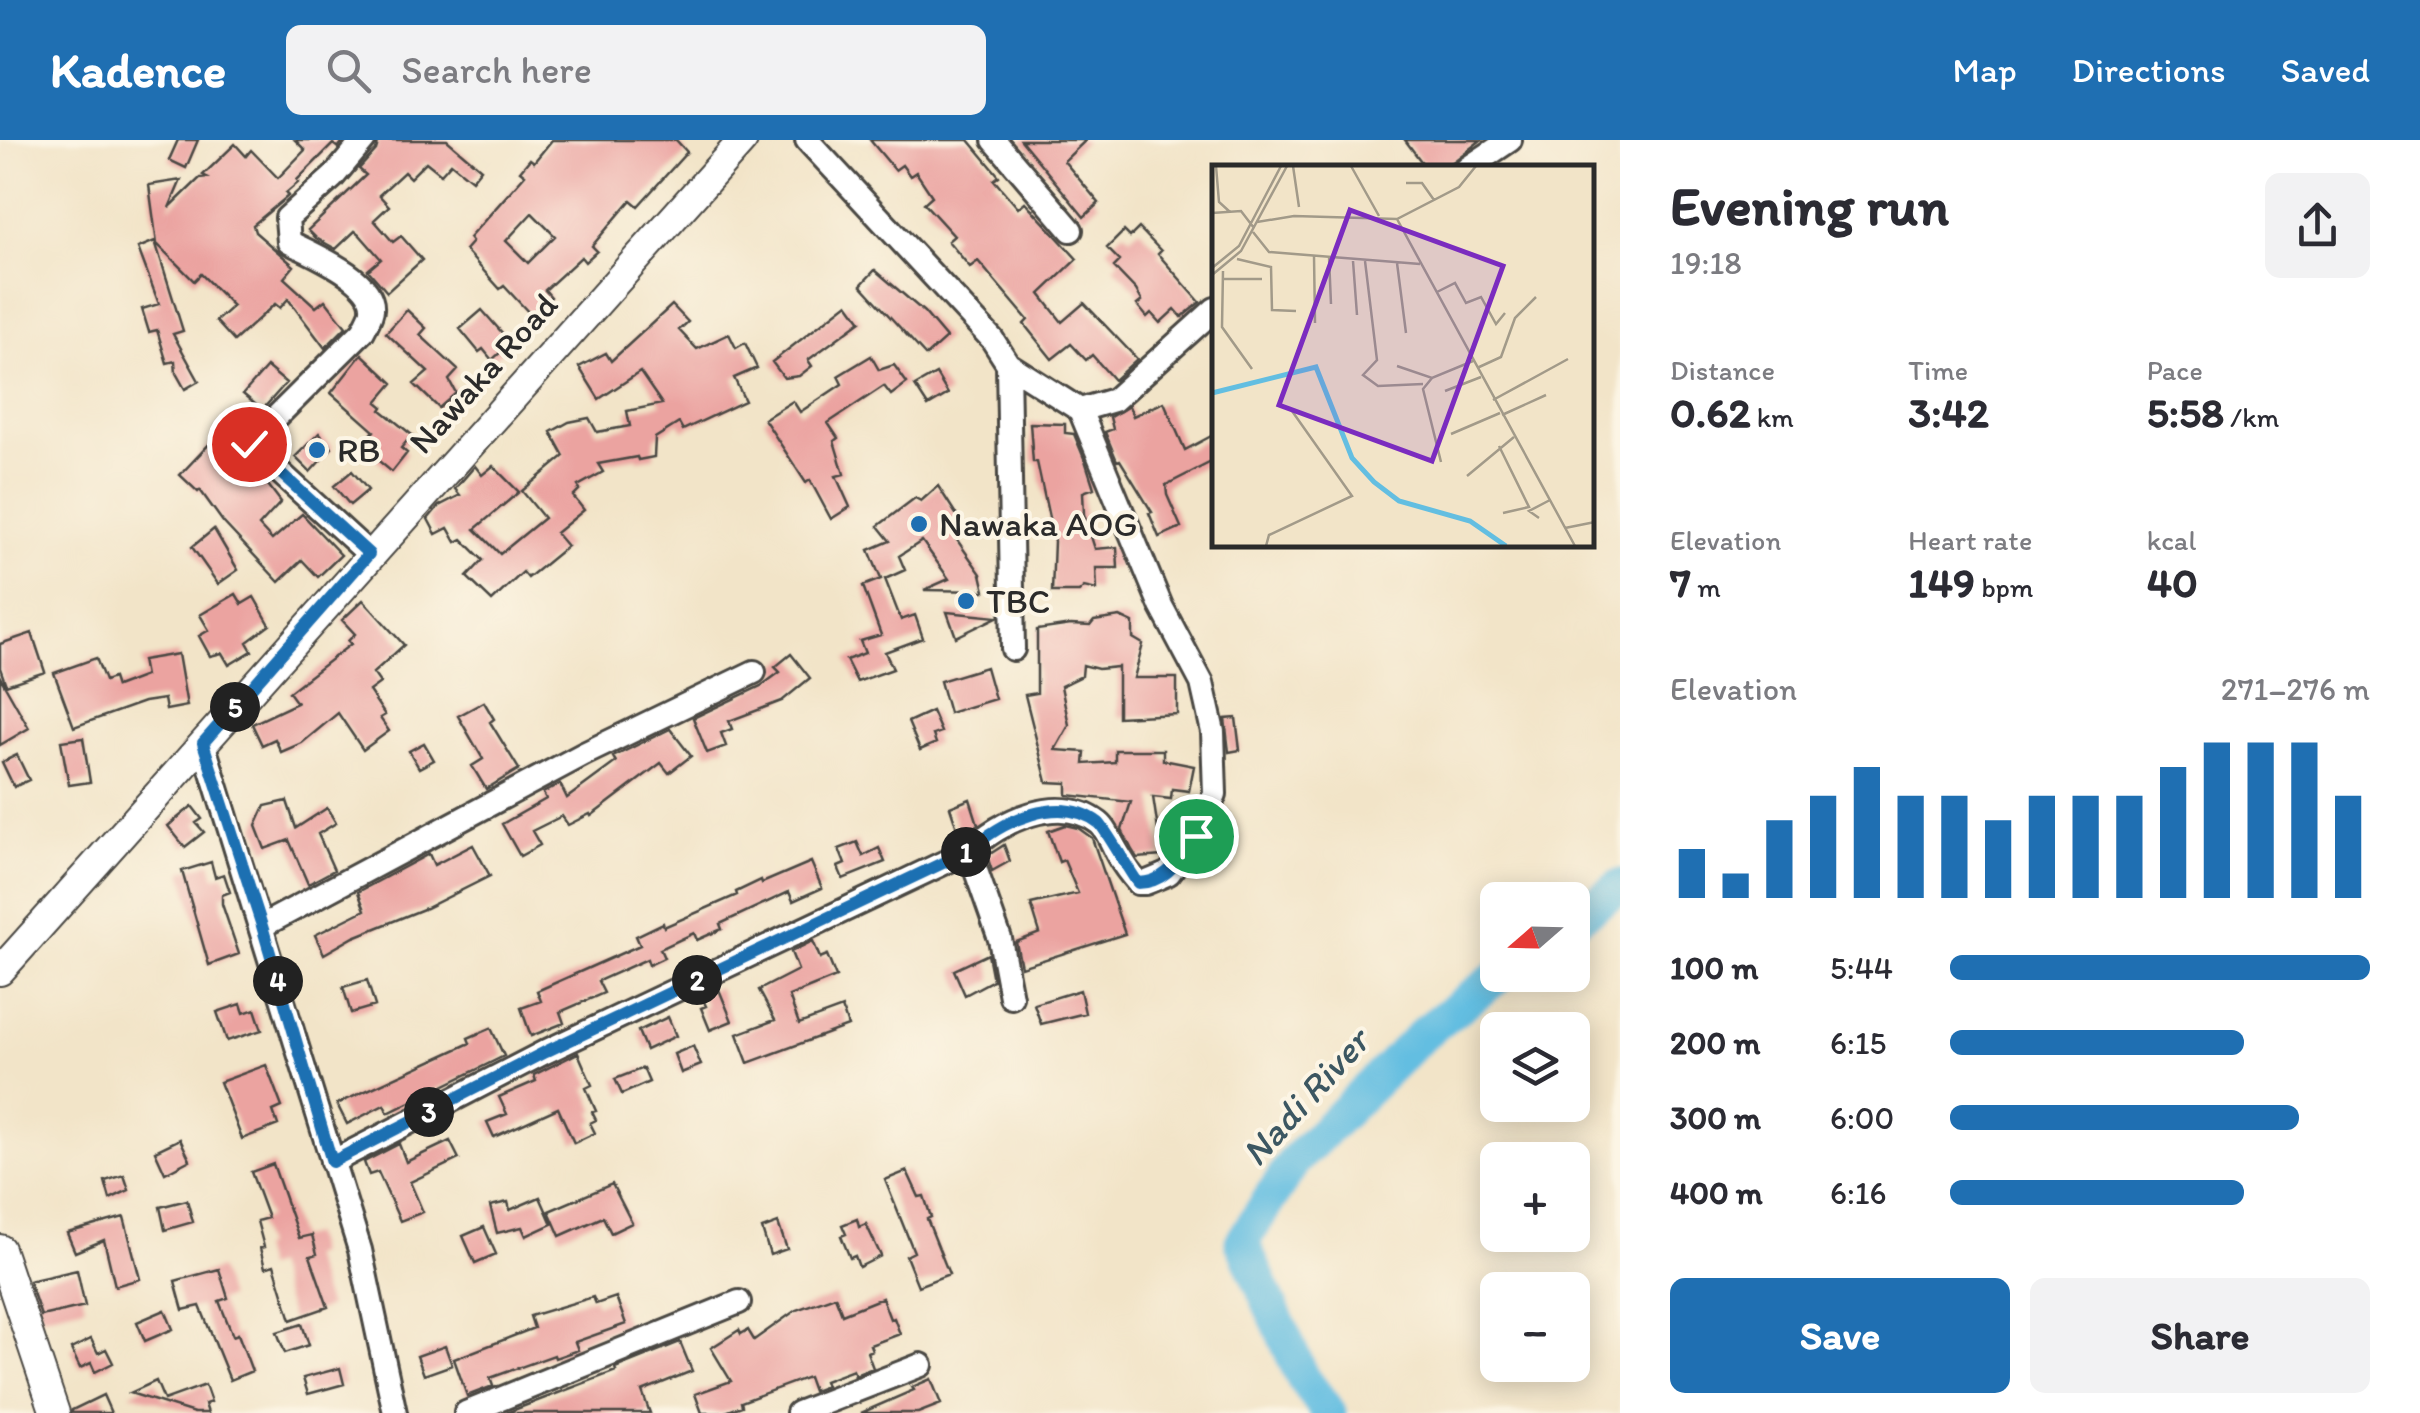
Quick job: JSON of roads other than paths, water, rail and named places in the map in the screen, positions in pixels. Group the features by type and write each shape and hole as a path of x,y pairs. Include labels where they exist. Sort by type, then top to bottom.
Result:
{"street":[{"path":"364,140 332,177 287,218 288,242 343,269 368,293 372,308 363,331 249,444 369,554"},
{"name":"Nawaka Road","path":"0,970 744,140"},
{"path":"332,1162 545,1052 970,850 994,830 1026,816 1067,809 1101,824 1120,860 1138,883 1169,873 1196,836 1215,794 1213,732 1202,683 1161,606 1080,410 1008,364 992,338 807,140"},
{"path":"994,140 1071,230"},
{"path":"1472,165 1510,140"},
{"path":"1080,410 1114,400 1212,313"},
{"path":"1008,364 1013,650"},
{"path":"262,926 584,754 754,672"},
{"path":"203,743 360,1250 395,1413"},
{"path":"970,850 1000,940 1011,997"},
{"path":"0,1249 55,1413"},
{"path":"466,1413 740,1302"},
{"path":"798,1413 920,1365"}],"waterway":[{"name":"Nadi River","path":"1590,908 1620,886"},
{"name":"Nadi River","path":"1329,1413 1303,1378 1242,1242 1294,1161 1425,1032 1480,990"}],"place":[{"name":"RB","path":"317,450"},
{"name":"Nawaka AOG","path":"919,524"},
{"name":"TBC","path":"966,601"}]}
